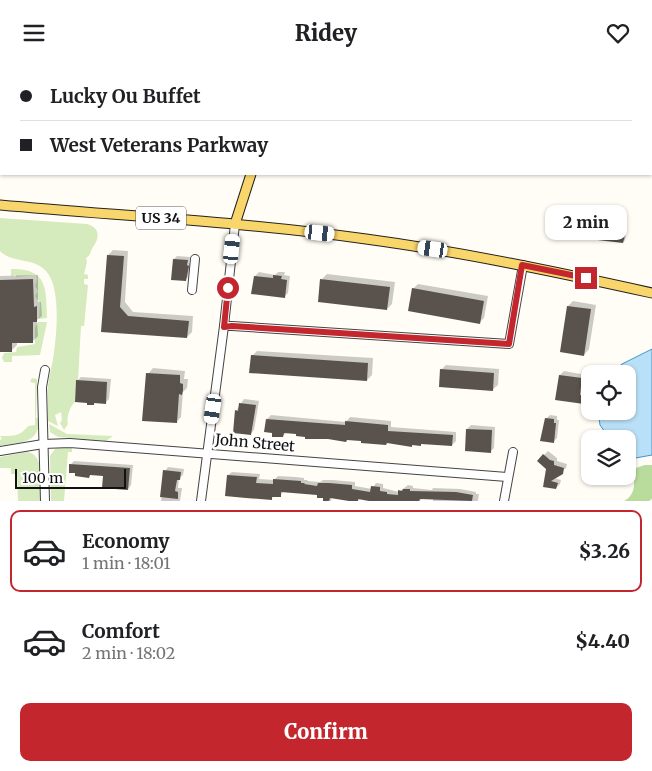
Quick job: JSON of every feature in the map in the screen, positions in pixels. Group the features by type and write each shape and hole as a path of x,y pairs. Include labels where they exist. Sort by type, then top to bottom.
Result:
{"main road":[{"path":"235,224 251,175"},
{"name":"US 34","path":"0,205 235,224 366,239 522,265 652,293"}],"street":[{"path":"202,501 235,224"},
{"path":"192,290 195,259"},
{"path":"224,327 509,344 522,265"},
{"path":"45,370 42,387 45,501"},
{"name":"John Street","path":"0,451 43,444 70,443 507,477"},
{"path":"504,501 512,452"}],"green space":[{"path":"0,218 87,224 98,233 90,255 86,258 84,274 88,275 88,279 84,279 84,284 88,285 84,326 81,326 78,380 76,380 75,402 70,409 68,424 64,430 60,423 62,420 61,412 55,415 58,426 48,421 48,386 57,321 54,286 50,277 40,266 11,258 0,251"},
{"path":"11,269 32,272 38,276 45,289 47,318 39,319 40,303 35,296 38,291 35,286 36,275 11,276"},
{"path":"38,322 47,322 40,355 12,356 12,362 4,362 2,358 4,353 16,352 17,347 35,344 35,328"},
{"path":"32,378 37,379 36,418 39,418 36,433 27,440 0,446 0,440 2,439 0,436 15,435 22,432 28,426 35,425 35,383 30,382"},
{"path":"49,424 67,434 113,436 106,441 58,437 50,432"},
{"path":"59,447 72,447 72,452 68,452 64,501 51,501 50,456"},
{"path":"26,452 37,458 39,464 41,471 41,501 18,501 17,474 11,474 11,468 0,468 0,457"},
{"path":"652,465 652,499 649,501 624,501 631,495 634,485 636,485 636,468"}],"water":[{"path":"652,349 652,455 636,458 636,430 604,430 600,425 599,420 636,420 636,365 621,365"}],"building":[{"path":"590,229 625,235 623,243 589,239"},
{"path":"107,255 124,256 120,307 128,316 189,321 187,338 101,332"},
{"path":"173,259 188,260 187,265 189,266 186,281 171,280"},
{"path":"273,275 282,276 281,279 287,280 285,298 251,294 254,276 273,278"},
{"path":"33,279 34,307 37,306 37,322 33,322 33,343 12,343 12,352 0,352 0,280"},
{"path":"320,279 390,287 387,310 318,302"},
{"path":"412,288 484,301 480,324 408,311"},
{"path":"567,306 591,309 584,356 560,352"},
{"path":"251,355 368,363 367,381 249,373"},
{"path":"440,369 494,373 493,391 439,387"},
{"path":"146,373 180,375 180,383 183,384 183,390 182,395 179,394 177,423 142,421"},
{"path":"559,375 581,378 581,404 555,400"},
{"path":"76,380 107,382 106,404 94,403 94,405 87,405 87,403 75,402"},
{"path":"239,403 256,405 251,435 233,433 235,410 238,411"},
{"path":"545,418 554,419 554,423 556,423 554,443 540,441"},
{"path":"266,419 345,425 345,421 388,425 388,431 453,435 452,446 421,444 421,446 412,445 412,447 387,443 386,445 361,443 361,441 347,440 346,442 328,439 305,439 305,437 296,436 296,434 284,433 283,437 272,437 272,433 264,432"},
{"path":"466,429 492,430 491,453 465,451"},
{"path":"543,454 554,461 554,465 564,468 563,474 551,481 558,483 556,489 543,487 546,469 537,461"},
{"path":"69,464 130,468 128,490 102,488 103,476 90,475 89,478 75,476 75,473 69,473"},
{"path":"163,470 181,472 175,491 178,492 178,499 160,497"},
{"path":"227,475 257,477 256,483 273,484 273,479 301,481 304,484 317,486 318,483 352,485 352,489 370,492 371,486 380,487 380,491 398,495 398,490 410,489 410,491 456,492 473,495 472,501 420,499 419,501 369,501 358,499 358,501 349,501 330,498 329,501 323,501 323,498 317,498 317,495 281,492 281,497 272,497 272,500 246,498 225,496"}],"route":[{"path":"228,288 224,327 509,344 522,265 586,278"}]}
